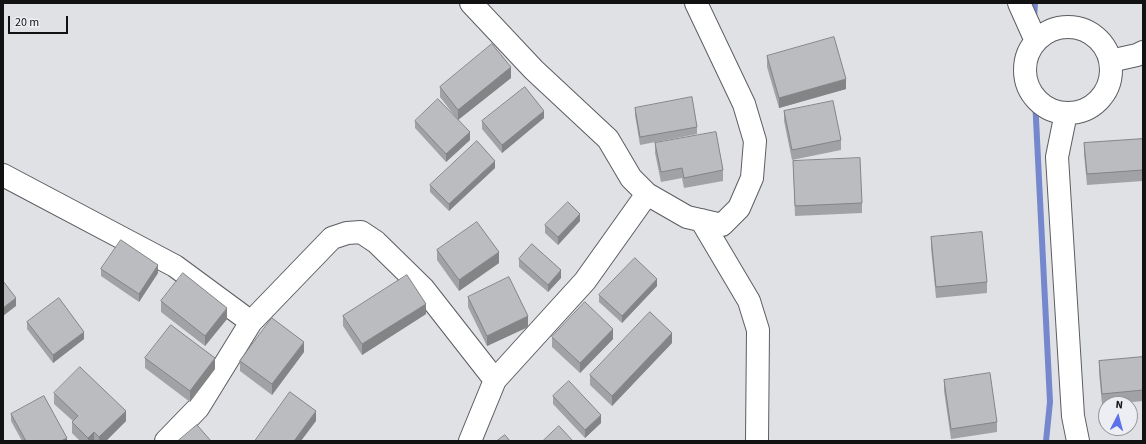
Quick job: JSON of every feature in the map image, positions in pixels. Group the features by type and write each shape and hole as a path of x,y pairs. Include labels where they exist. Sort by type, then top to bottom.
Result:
{"street":[{"path":"471,3 534,70 608,139 631,178 647,194 687,217 722,225 739,208 752,178 754,141 744,104 696,3"},
{"path":"1019,3 1036,41"},
{"path":"1059,28 1072,28 1085,31 1097,38 1105,49 1110,61 1110,77 1105,92 1095,104 1081,111 1066,113 1050,110 1036,100 1028,87 1024,71 1027,55 1036,41 1047,33 1059,28"},
{"path":"1110,61 1137,55 1143,52"},
{"path":"1066,113 1056,157 1073,416 1078,441"},
{"path":"3,175 175,266 252,322"},
{"path":"470,441 495,380 585,281 647,194"},
{"path":"701,220 749,302 758,330 757,441"},
{"path":"166,441 198,408 252,322 332,238 347,232 361,232 376,242 422,288 495,380"}],"building":[{"path":"834,37 846,79 779,98 767,56"},
{"path":"492,44 511,67 458,110 440,87"},
{"path":"525,87 544,111 502,145 482,121"},
{"path":"692,97 697,127 640,137 635,108"},
{"path":"438,99 470,132 446,154 415,121"},
{"path":"833,101 841,140 792,150 784,111"},
{"path":"716,132 723,170 684,178 682,168 661,172 655,143"},
{"path":"1143,139 1143,170 1087,174 1084,143"},
{"path":"477,141 495,161 449,204 430,185"},
{"path":"860,158 862,203 795,206 793,161"},
{"path":"568,202 580,214 558,237 545,225"},
{"path":"477,222 499,252 459,280 437,250"},
{"path":"982,232 987,282 936,287 931,237"},
{"path":"121,240 158,265 139,294 101,269"},
{"path":"532,244 561,270 548,285 519,259"},
{"path":"635,258 657,279 622,316 599,295"},
{"path":"183,273 227,308 205,336 161,301"},
{"path":"407,275 426,304 362,344 343,316"},
{"path":"509,277 528,316 487,336 468,297"},
{"path":"3,281 16,298 3,308"},
{"path":"59,298 84,332 53,355 27,322"},
{"path":"585,302 613,329 580,363 552,337"},
{"path":"650,312 672,333 612,396 590,375"},
{"path":"272,318 304,342 272,384 240,361"},
{"path":"171,325 215,358 190,391 145,358"},
{"path":"1143,357 1143,390 1102,394 1099,361"},
{"path":"80,367 126,411 99,437 94,432 88,438 72,422 78,416 54,393"},
{"path":"990,373 997,422 951,429 944,380"},
{"path":"569,381 601,415 585,430 553,396"},
{"path":"290,392 316,411 294,441 255,441"},
{"path":"44,396 67,438 61,441 26,441 11,414"},
{"path":"197,425 211,441 178,441"},
{"path":"559,426 573,441 543,441"},
{"path":"505,435 510,441 497,441"}],"waterway":[{"path":"1034,18 1035,3"},
{"path":"1033,43 1050,402 1046,441"}]}
